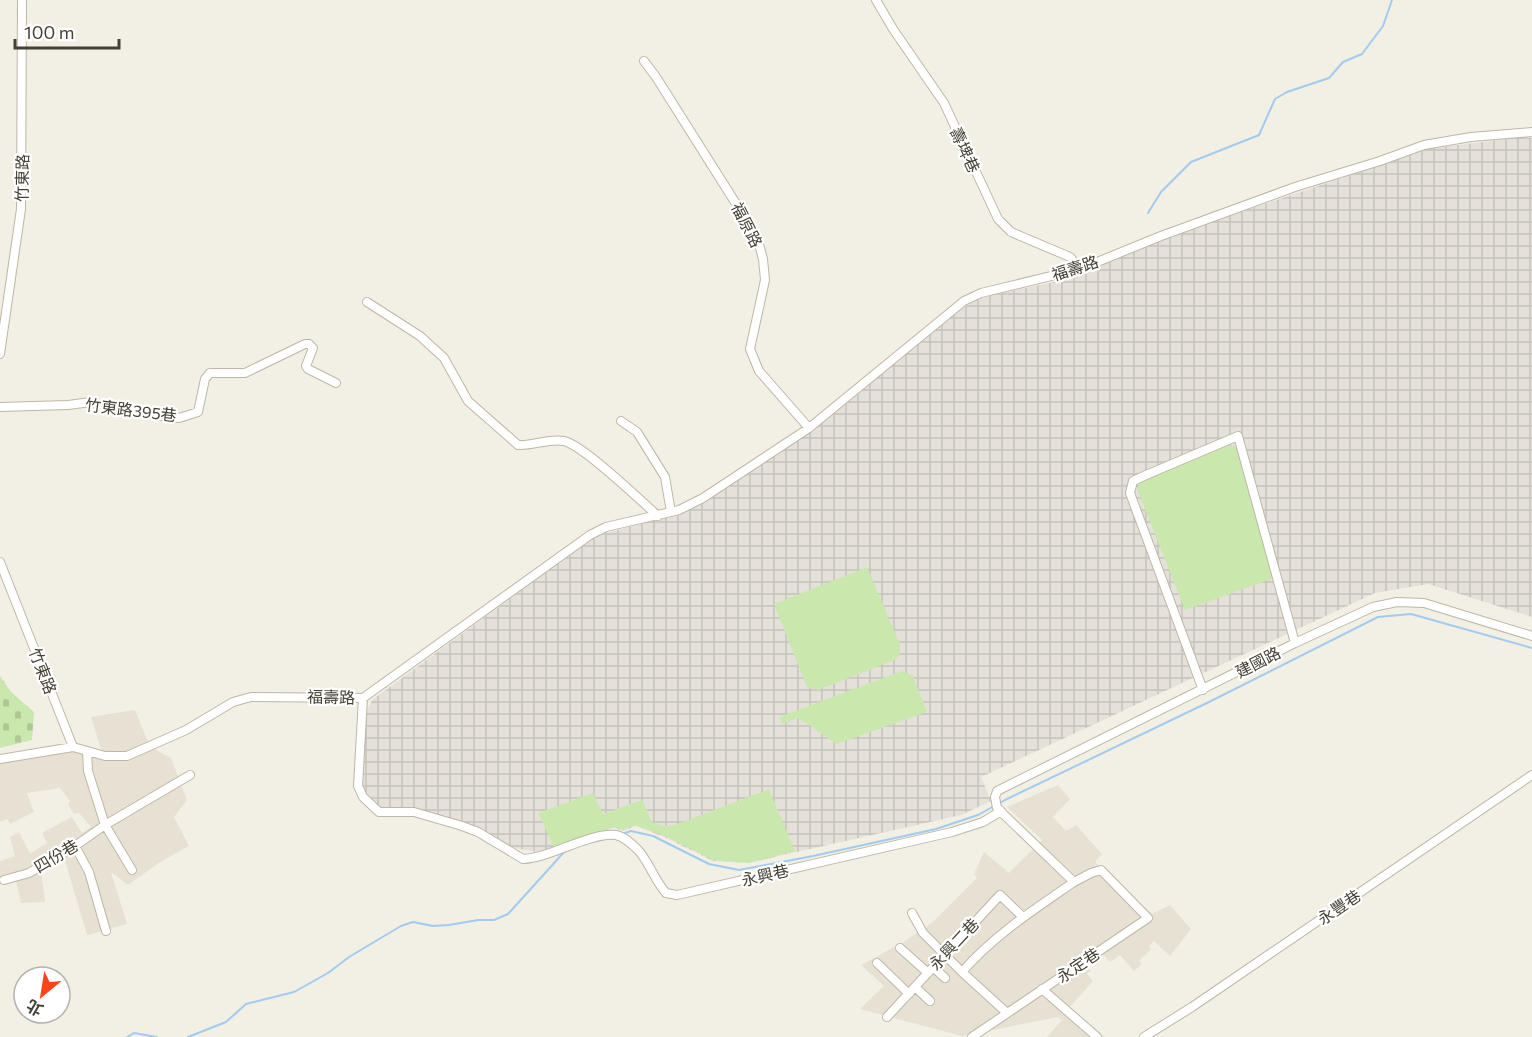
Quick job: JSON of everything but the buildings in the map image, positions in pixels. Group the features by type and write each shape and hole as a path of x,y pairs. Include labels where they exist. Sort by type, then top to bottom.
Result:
{"street":[{"name":"竹東路","path":"0,354 21,209 22,0"},
{"name":"壽埤巷","path":"876,0 944,103 998,219 1007,230 1070,257 1080,269"},
{"name":"福原路","path":"644,61 757,237 763,259 765,280 750,349 759,371 809,428"},
{"name":"福壽路","path":"0,759 73,747 105,756 127,756 186,730 233,702 251,698 363,698 590,535 606,527 671,512 703,498 809,428 964,301 981,293 1080,269 1295,188 1424,145 1471,137 1532,132"},
{"path":"368,302 420,336 444,358 468,401 518,445 556,440 567,441 585,453 658,516"},
{"name":"竹東路395巷","path":"0,407 91,402 114,410 179,418 198,411 205,379 210,373 245,373 305,344 312,345 313,348 306,366 308,369 336,383"},
{"path":"621,421 637,432 665,477 671,512"},
{"path":"1203,690 1130,493 1133,482 1146,475 1238,436 1295,643"},
{"name":"竹東路","path":"0,562 73,747"},
{"name":"建國路","path":"998,807 997,791 1295,643 1373,607 1397,603 1424,603 1532,636"},
{"name":"永興巷","path":"363,698 358,786 363,797 374,808 388,813 414,812 472,829 523,859 604,836 615,835 624,838 639,851 666,894 677,895 952,832 983,822 998,807"},
{"path":"87,751 88,771 105,825 132,870"},
{"name":"四份巷","path":"4,880 29,873 190,775"},
{"name":"永豐巷","path":"1144,1037 1192,1007 1532,775"},
{"path":"962,972 980,951 1023,917 1074,882 998,807"},
{"path":"75,846 89,872 106,932"},
{"name":"永定巷","path":"972,1037 1148,918 1101,870 1074,882"},
{"name":"永興二巷","path":"887,1017 1000,895 1023,917"},
{"path":"912,913 923,933 1007,1013"},
{"path":"900,948 945,978"},
{"path":"877,963 930,1001"},
{"path":"1042,989 1097,1037"}],"shaded area":[{"path":"1521,137 1532,138 1532,617 1428,584 1375,593 981,777 991,801 961,815 748,863 713,861 636,826 623,831 614,828 537,852 508,847 413,810 380,809 360,789 365,715 372,700 595,536 673,515 707,501 817,426 961,309 975,301 988,296 1059,281 1205,224 1428,149"},
{"path":"135,710 150,747 171,758 187,800 174,817 189,846 160,862 128,885 111,872 127,924 87,935 64,857 41,870 45,902 21,903 16,881 0,884 0,861 15,856 10,837 19,832 30,854 47,843 42,833 72,817 82,833 91,827 79,813 74,814 68,805 70,801 60,788 27,793 34,812 10,824 7,819 0,822 0,757 76,745 102,752 91,717"},
{"path":"1058,785 1070,799 1053,817 1066,831 1076,825 1102,854 1095,862 1152,914 1170,905 1191,929 1170,956 1154,941 1149,946 1151,949 1139,961 1142,964 1134,971 1120,955 1110,962 1101,952 1085,964 1091,971 1087,974 1093,981 1070,1007 1105,1037 1047,1037 1062,1020 1058,1017 962,1036 860,1009 884,986 861,965 902,943 932,923 977,878 974,874 984,852 1009,873 1042,840 1007,807"}],"green space":[{"path":"1225,445 1234,446 1238,451 1274,578 1185,610 1137,489 1141,480"},
{"path":"867,567 900,644 897,659 818,690 807,687 774,604"},
{"path":"902,671 913,676 927,712 836,744 797,718 782,724 779,717"},
{"path":"0,676 11,692 34,712 32,740 0,748"},
{"path":"769,789 795,851 748,863 713,860 665,836 635,825 623,830 614,827 554,847 538,813 593,793 603,814 642,800 652,822 672,826"}],"waterway":[{"path":"1148,213 1161,192 1191,162 1259,135 1275,99 1287,92 1329,78 1343,62 1362,54 1383,26 1392,0"},
{"path":"622,834 631,831 653,836 709,864 739,870 936,829 978,815 1378,617 1411,614 1532,648"},
{"path":"582,845 608,838"},
{"path":"188,1037 226,1022 246,1004 294,992 401,926 413,922 433,926 494,920 508,914 565,851"},
{"path":"127,1037 134,1033 157,1037"}]}
